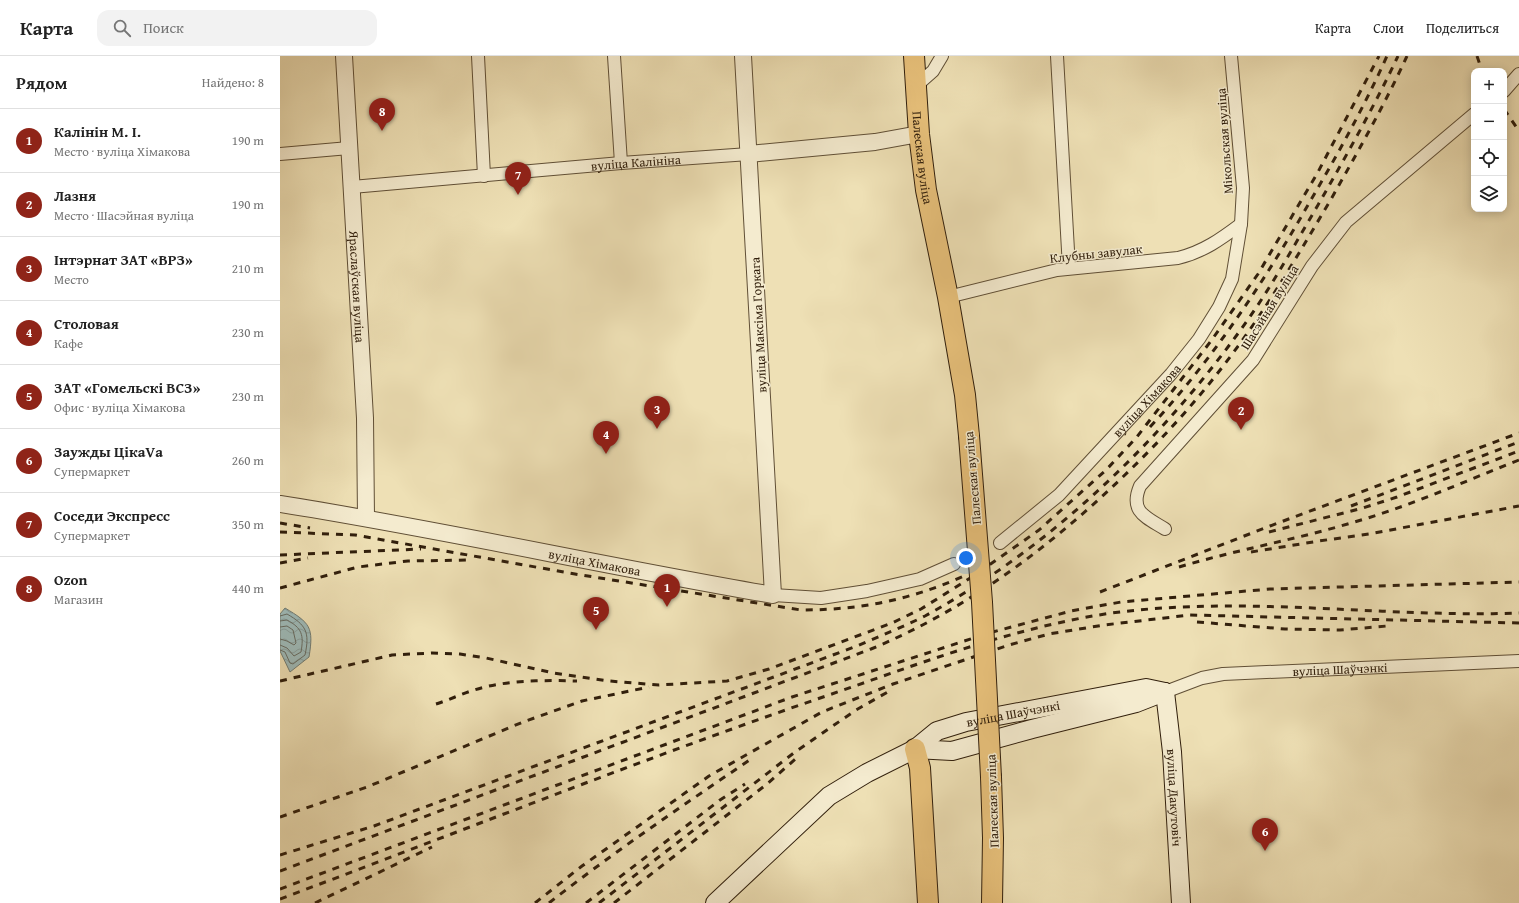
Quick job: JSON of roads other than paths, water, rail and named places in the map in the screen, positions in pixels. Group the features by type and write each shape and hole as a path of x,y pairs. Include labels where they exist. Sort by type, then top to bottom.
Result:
{"main road":[{"name":"Палеская вуліца","path":"914,56 919,134 926,190 948,296 965,395 969,436 982,602 991,777 993,838 992,903"},
{"name":"вуліца Шаўчэнкі","path":"715,903 829,796 867,773 915,749 937,731 966,722 1146,688 1165,692"},
{"name":"вуліца Шаўчэнкі","path":"915,749 952,751 1136,703 1165,692"},
{"name":"вуліца Дакутовіч","path":"1165,692 1181,903"},
{"name":"вуліца Шаўчэнкі","path":"1136,703 1155,708 1164,715 1168,721"},
{"path":"1049,706 1053,724"},
{"path":"915,749 920,768 928,903"}],"street":[{"name":"Яраслаўская вуліца","path":"344,56 365,418 366,517"},
{"path":"478,56 484,176"},
{"path":"614,56 621,162"},
{"name":"вуліца Максіма Горкага","path":"743,56 773,595"},
{"path":"916,86 932,71 941,56"},
{"path":"1057,56 1069,268"},
{"name":"Мікольская вуліца","path":"1231,56 1243,188 1241,224"},
{"path":"1507,88 1519,74"},
{"name":"Шасэйная вуліца","path":"1165,529 1138,510 1135,498 1140,486 1253,360 1312,266 1346,222 1471,117"},
{"name":"вуліца Калініна","path":"352,187 484,176 621,162 749,154 875,142 919,134"},
{"path":"280,154 349,148"},
{"name":"Клубны завулак","path":"948,296 1014,279 1069,268 1178,258 1193,255 1216,243 1241,224"},
{"name":"вуліца Хімакова","path":"1000,543 1059,495 1171,374 1199,339 1219,307 1232,279 1241,224"},
{"name":"вуліца Хімакова","path":"280,504 366,517 698,582 773,595 821,598 867,591 920,579 954,564"},
{"name":"вуліца Шаўчэнкі","path":"1165,692 1202,678 1223,674 1519,662"}],"water":[{"path":"285,608 305,622 310,632 311,639 309,657 290,672 280,651 280,614"}],"railway":[{"path":"280,681 392,655 432,653 460,654 486,658 554,673 609,681 659,685 727,681 769,669 892,623 921,609 975,575 1039,530 1106,470 1136,438 1211,341 1258,274 1318,172 1379,56"},
{"path":"1150,427 1196,374 1238,317 1257,288 1332,163 1361,110 1387,56"},
{"path":"280,855 374,826 857,646 925,616 972,588 1018,557 1061,523 1142,448 1214,365 1247,321 1284,264 1360,131 1398,56"},
{"path":"280,871 871,649 907,633 943,614 1009,572 1071,523 1130,470 1184,414 1221,369 1271,298 1330,201 1380,111 1407,56"},
{"path":"1477,56 1481,68"},
{"path":"1507,113 1519,131"},
{"path":"1100,592 1270,526 1519,433"},
{"path":"1351,506 1519,442"},
{"path":"1269,532 1363,508 1397,497 1519,451"},
{"path":"1179,567 1372,517 1519,460"},
{"path":"1251,552 1369,534 1519,506"},
{"path":"280,523 310,528"},
{"path":"280,532 355,535 575,574 801,610 844,608 884,602 924,591 964,576"},
{"path":"280,555 421,549"},
{"path":"280,563 308,558"},
{"path":"280,588 358,567 408,561 472,560"},
{"path":"280,889 792,697 989,633 1071,611 1121,602 1270,589 1519,582"},
{"path":"280,899 620,770 757,720 932,659 1039,627 1112,613 1163,608 1213,606 1264,606 1417,613 1519,613"},
{"path":"535,903 582,866 709,776 822,712 893,684 1009,645 1049,634 1104,625 1190,615 1519,623"},
{"path":"1197,622 1285,629 1340,630 1387,626"},
{"path":"436,704 474,690 499,684 512,682 577,681"},
{"path":"280,817 367,787 523,722 582,701 649,687"},
{"path":"599,903 795,752 856,710 893,689"},
{"path":"614,903 767,784 800,755"},
{"path":"549,903 623,847 751,759"},
{"path":"586,903 720,800 745,784"},
{"path":"315,903 432,847"}],"place":[{"name":"Ozon","path":"382,131"},
{"name":"Соседи Экспресс","path":"518,195"},
{"name":"Інтэрнат ЗАТ «ВРЗ»","path":"657,429"},
{"name":"Лазня","path":"1241,430"},
{"name":"Столовая","path":"606,454"},
{"name":"Калінін М. І.","path":"667,607"},
{"name":"ЗАТ «Гомельскі ВСЗ»","path":"596,630"},
{"name":"Заужды ЦікаVа","path":"1265,851"}]}
